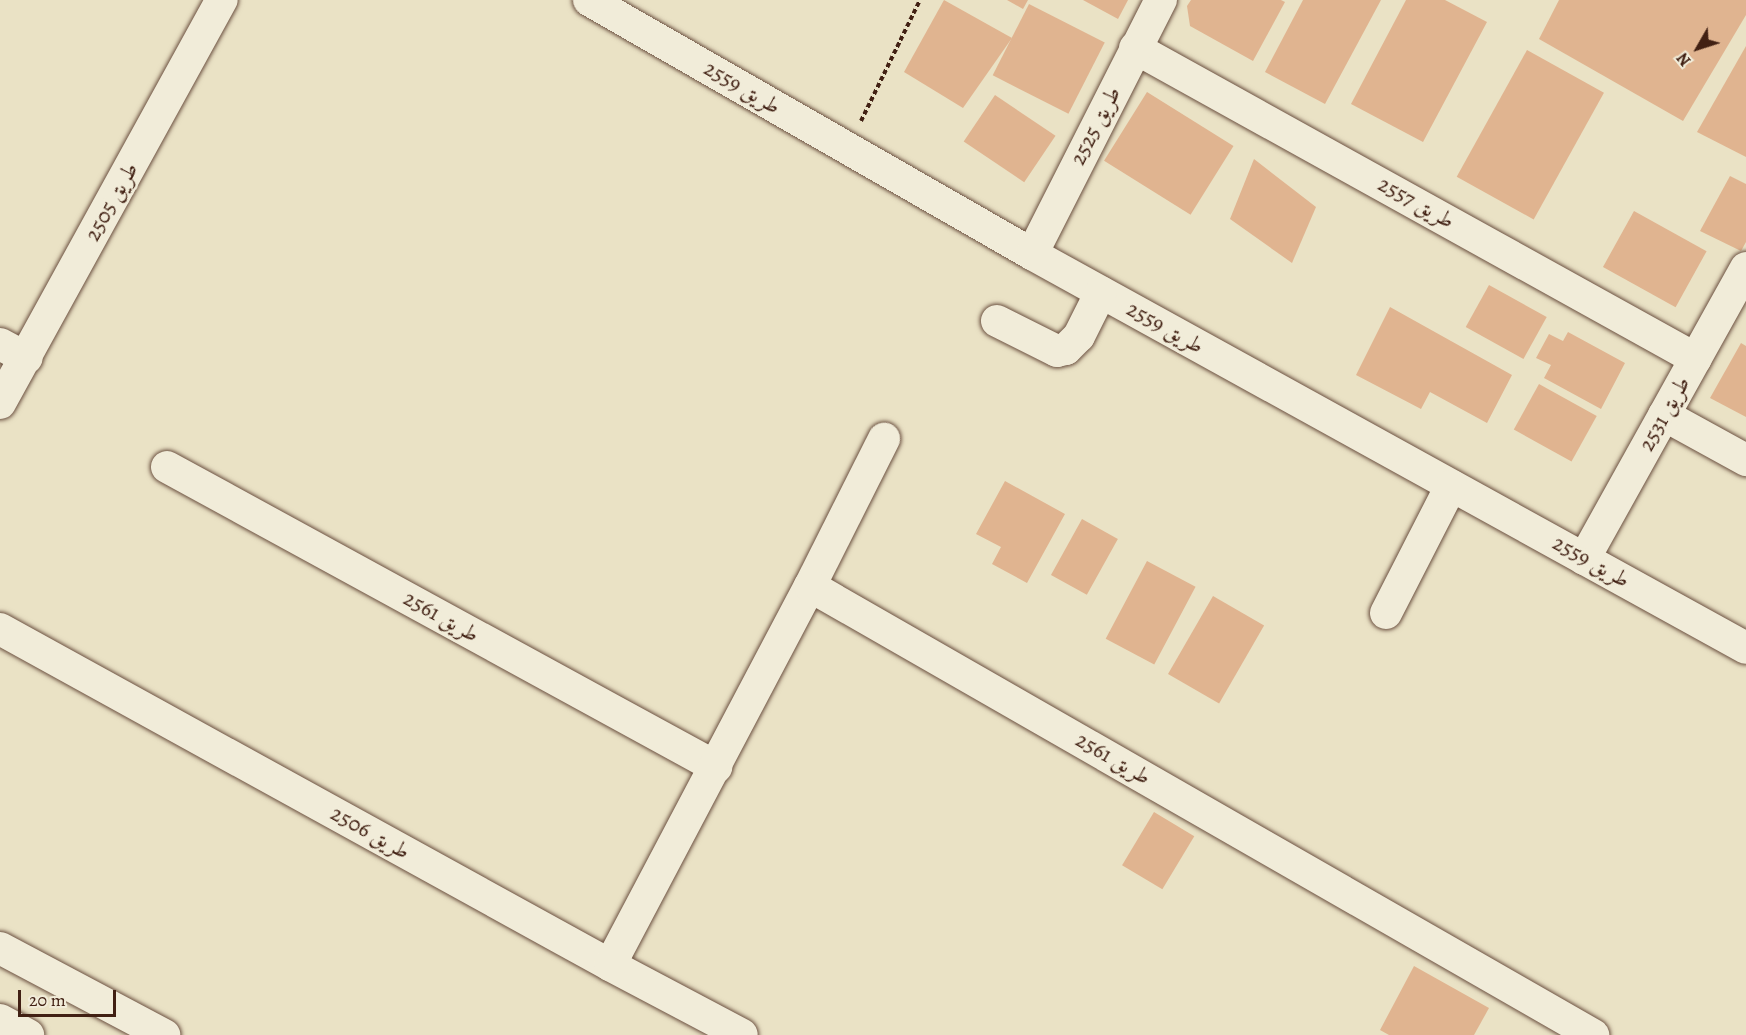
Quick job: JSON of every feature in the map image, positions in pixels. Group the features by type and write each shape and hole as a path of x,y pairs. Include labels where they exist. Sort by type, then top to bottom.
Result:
{"street":[{"name":"طريق 2505","path":"0,403 13,351 222,0"},
{"name":"طريق 2559","path":"588,0 1032,254 1746,648"},
{"name":"طريق 2525","path":"1032,254 1161,0"},
{"name":"طريق 2557","path":"1135,48 1696,358"},
{"name":"طريق 2531","path":"1584,559 1745,272"},
{"path":"997,321 1057,351 1066,349 1079,336 1101,292"},
{"path":"1664,415 1746,460"},
{"path":"610,965 716,767 884,439"},
{"name":"طريق 2561","path":"167,467 716,767"},
{"path":"1386,613 1451,486"},
{"name":"طريق 2561","path":"810,586 1561,1027 1593,1035"},
{"name":"طريق 2506","path":"0,629 610,965 742,1035"},
{"path":"0,948 164,1035"}],"path":[{"path":"847,148 920,0"}],"building":[{"path":"944,0 1012,38 963,108 904,72"},
{"path":"1007,0 1028,0 1023,9"},
{"path":"1083,0 1128,0 1118,19"},
{"path":"1191,0 1281,0 1285,2 1253,61 1190,26 1187,6"},
{"path":"1303,0 1381,0 1325,104 1265,72"},
{"path":"1406,0 1445,0 1487,22 1423,142 1351,104"},
{"path":"1559,0 1746,0 1746,15 1683,121 1539,39"},
{"path":"1029,4 1105,43 1068,114 993,75"},
{"path":"1746,46 1746,157 1697,132"},
{"path":"1527,50 1604,93 1534,219 1457,177"},
{"path":"1147,92 1234,146 1191,215 1104,161"},
{"path":"995,95 1056,136 1024,182 964,141"},
{"path":"1254,159 1316,207 1292,263 1230,219"},
{"path":"1730,176 1746,184 1746,242 1741,251 1700,231"},
{"path":"1634,211 1707,251 1676,307 1603,267"},
{"path":"1489,285 1547,317 1523,359 1466,327"},
{"path":"1390,307 1512,375 1487,423 1430,392 1421,409 1356,375"},
{"path":"1568,332 1625,363 1601,409 1544,378 1551,365 1536,358 1549,334 1563,341"},
{"path":"1741,343 1746,346 1746,417 1710,398"},
{"path":"1539,384 1597,416 1572,461 1514,429"},
{"path":"1005,481 1065,514 1027,583 992,564 1001,547 976,534"},
{"path":"1082,519 1118,539 1087,595 1051,575"},
{"path":"1147,561 1196,587 1154,665 1106,639"},
{"path":"1213,596 1264,626 1219,703 1168,674"},
{"path":"1154,812 1194,836 1162,889 1122,865"},
{"path":"1414,966 1489,1008 1474,1035 1389,1035 1380,1030"}]}
